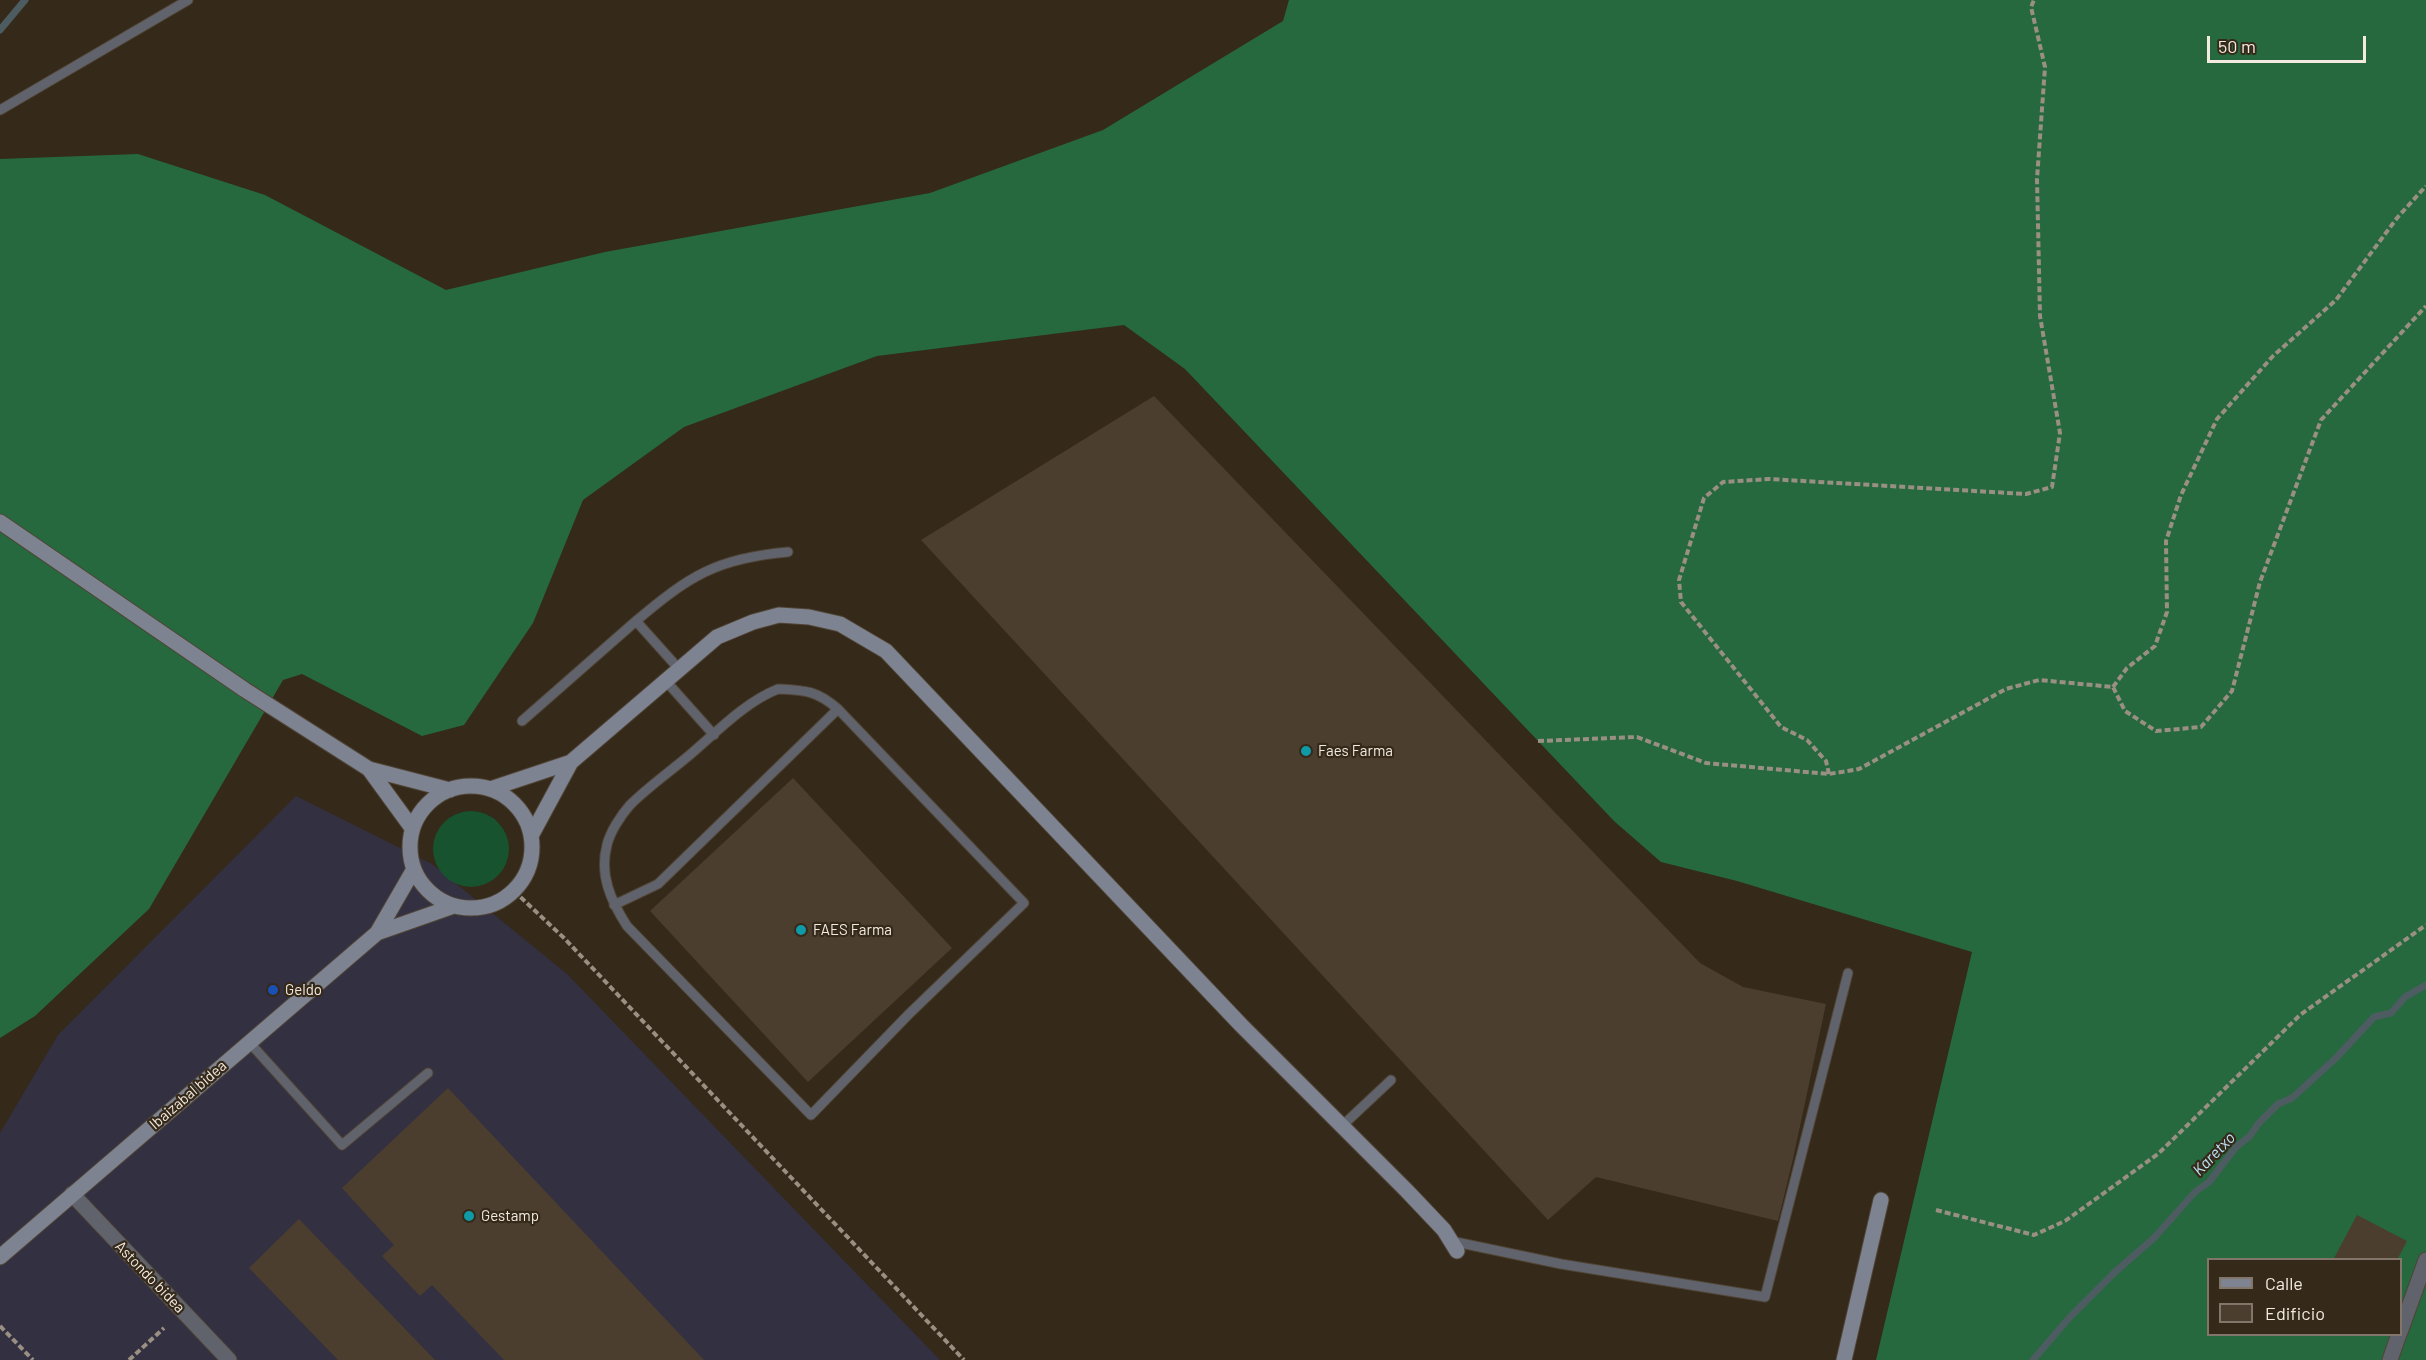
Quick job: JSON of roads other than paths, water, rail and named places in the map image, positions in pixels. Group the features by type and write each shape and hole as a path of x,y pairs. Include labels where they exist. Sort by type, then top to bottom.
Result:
{"street":[{"path":"0,522 245,690 369,769 450,790"},
{"path":"531,836 571,762 717,637 753,622 779,615 809,617 840,624 886,651 1241,1025 1444,1230 1454,1246"},
{"path":"490,789 571,762"},
{"path":"369,769 412,828"},
{"path":"463,786 490,789 512,802 521,812 531,836 530,862 526,875 514,891 496,903 482,908 454,906 429,892 414,869 410,842 412,828 427,805 450,790 463,786"},
{"name":"Ibaizabal bidea","path":"0,1257 377,933 414,869"},
{"name":"Ibaizabal bidea","path":"377,933 454,906"},
{"name":"Astondo bidea","path":"72,1194 229,1360"},
{"path":"1844,1360 1881,1200"},
{"path":"2402,1327 2426,1260"},
{"path":"2390,1360 2399,1336"}],"lane":[{"path":"0,110 185,1"},
{"path":"522,721 668,594 711,568 733,560 788,552"},
{"path":"636,621 679,669"},
{"path":"665,680 714,735"},
{"path":"778,689 803,690 822,696 838,709 1024,903 909,1014 811,1115 627,926 608,890 604,866 607,843 617,823 630,806 714,735 762,696 778,689"},
{"path":"614,905 658,884 838,709"},
{"path":"1454,1246 1765,1296 1848,973"},
{"path":"249,1042 342,1145 428,1073"},
{"path":"1342,1126 1391,1080"}],"waterway":[{"path":"0,30 25,0"},
{"name":"Karetxo","path":"2033,1360 2069,1318 2115,1272 2154,1238 2195,1192 2209,1182 2236,1147 2250,1136 2258,1124 2278,1104 2292,1098 2336,1058 2374,1017 2391,1013 2405,997 2426,985"}],"place":[{"name":"Faes Farma","path":"1306,751"},
{"name":"FAES Farma","path":"801,930"},
{"name":"Geldo","path":"273,990"},
{"name":"Gestamp","path":"469,1216"}]}
